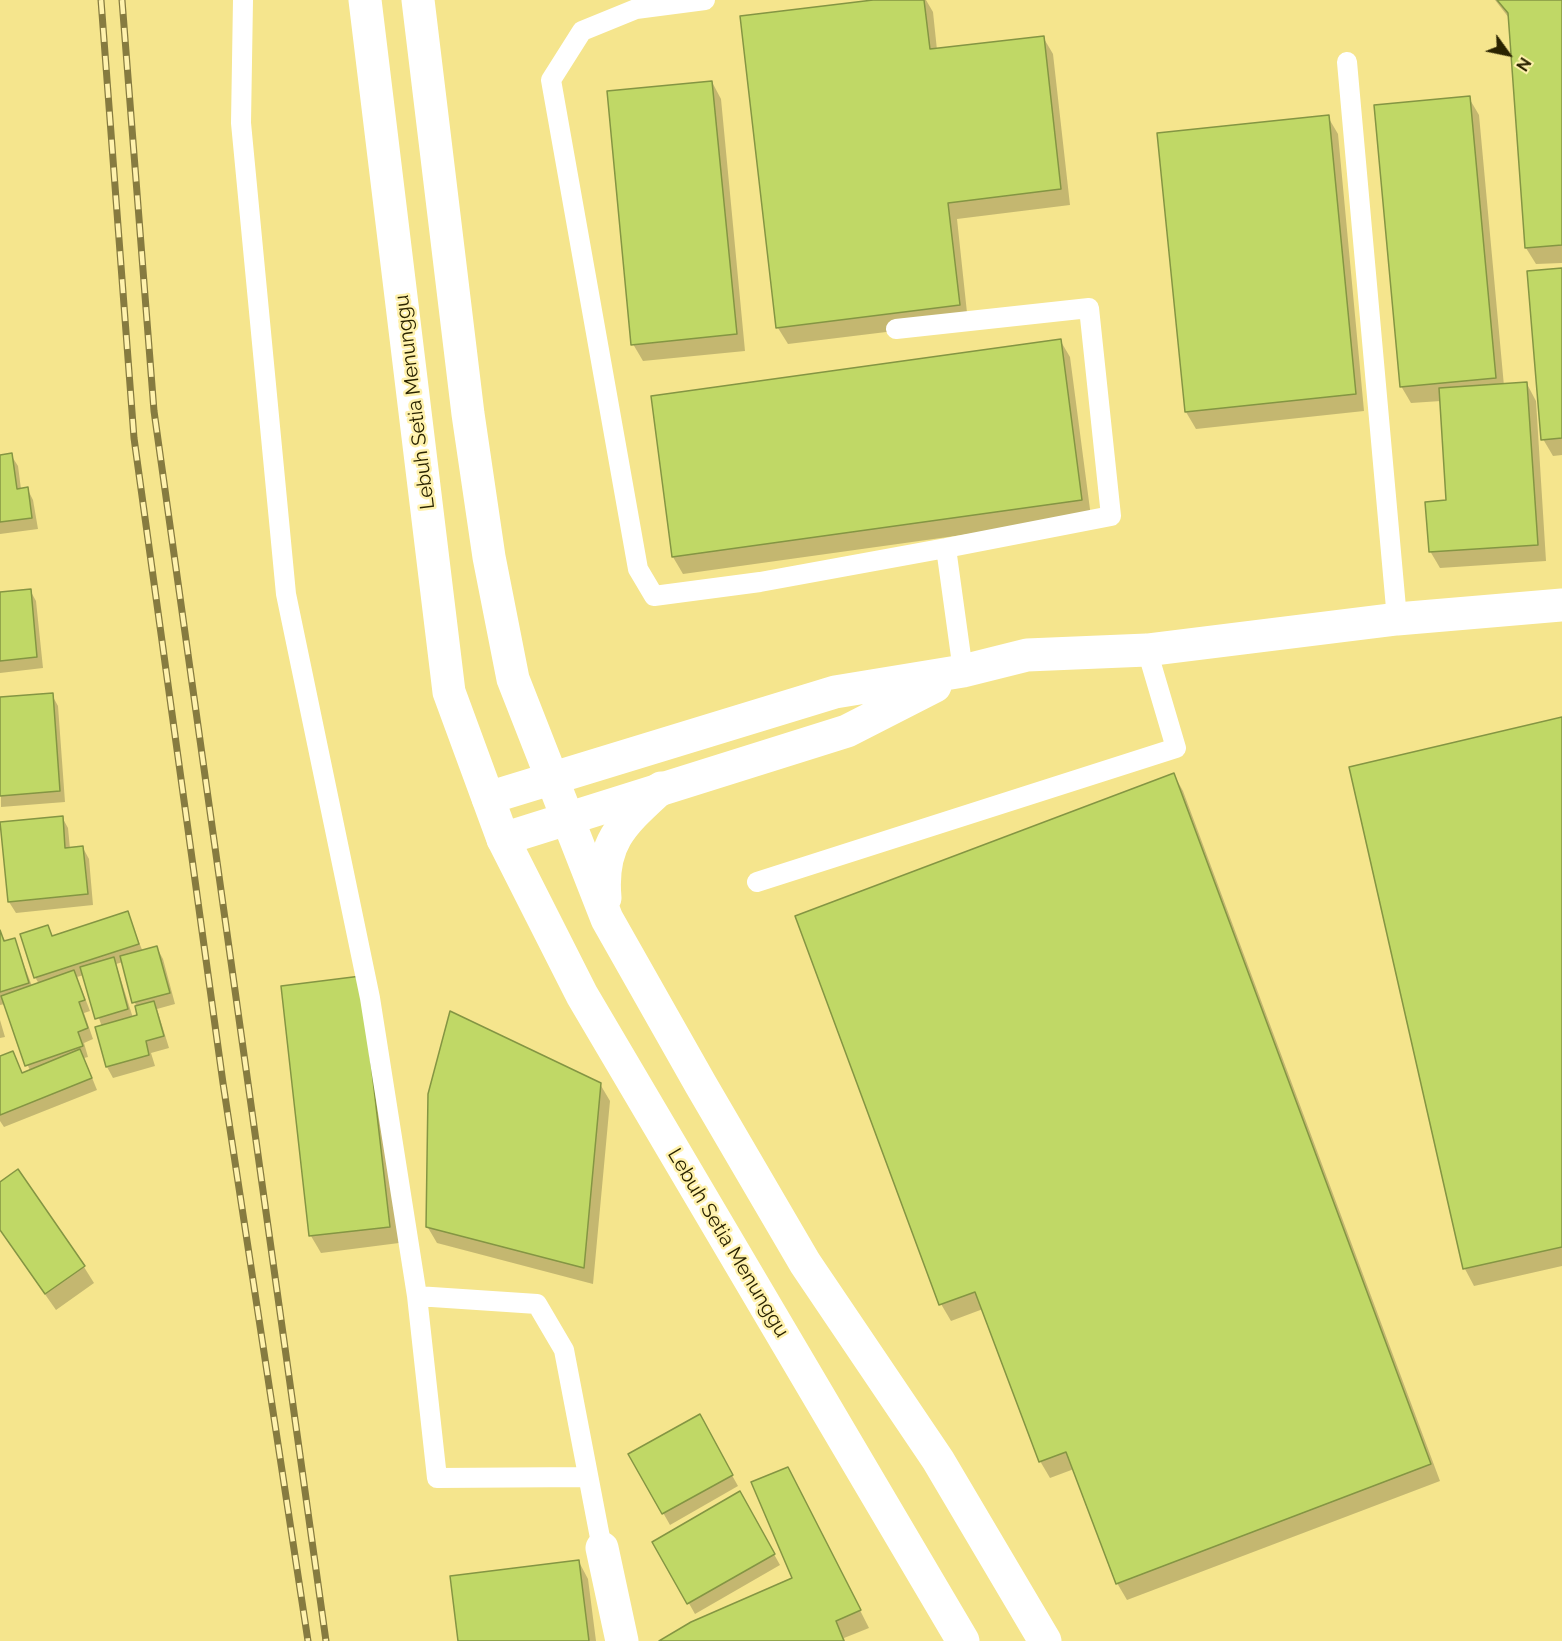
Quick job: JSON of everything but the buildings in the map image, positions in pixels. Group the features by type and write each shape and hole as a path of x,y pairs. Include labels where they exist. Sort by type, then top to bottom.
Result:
{"street":[{"name":"Lebuh Setia Menunggu","path":"365,0 449,692 503,839 582,995 963,1641"},
{"path":"418,0 468,414 489,557 513,679 607,919 806,1263 938,1460 1045,1641"},
{"path":"488,798 836,692 963,671 1027,655 1146,650 1398,619 1562,605"},
{"path":"503,839 847,731 963,671"},
{"path":"607,919 604,882 606,855 625,821 661,788"},
{"path":"602,1548 622,1641"}],"lane":[{"path":"243,0 241,123 286,594 370,998 417,1296 437,1478 587,1477"},
{"path":"705,0 636,9 582,31 551,80 638,569 654,596 759,582 1111,516 1089,308 896,329"},
{"path":"1347,62 1398,619"},
{"path":"946,548 963,671"},
{"path":"757,882 1176,748 1146,650"},
{"path":"417,1296 537,1304 564,1350 602,1548"}],"railway":[{"path":"101,0 134,438 223,1083 308,1641"},
{"path":"122,0 154,411 326,1641"}]}
